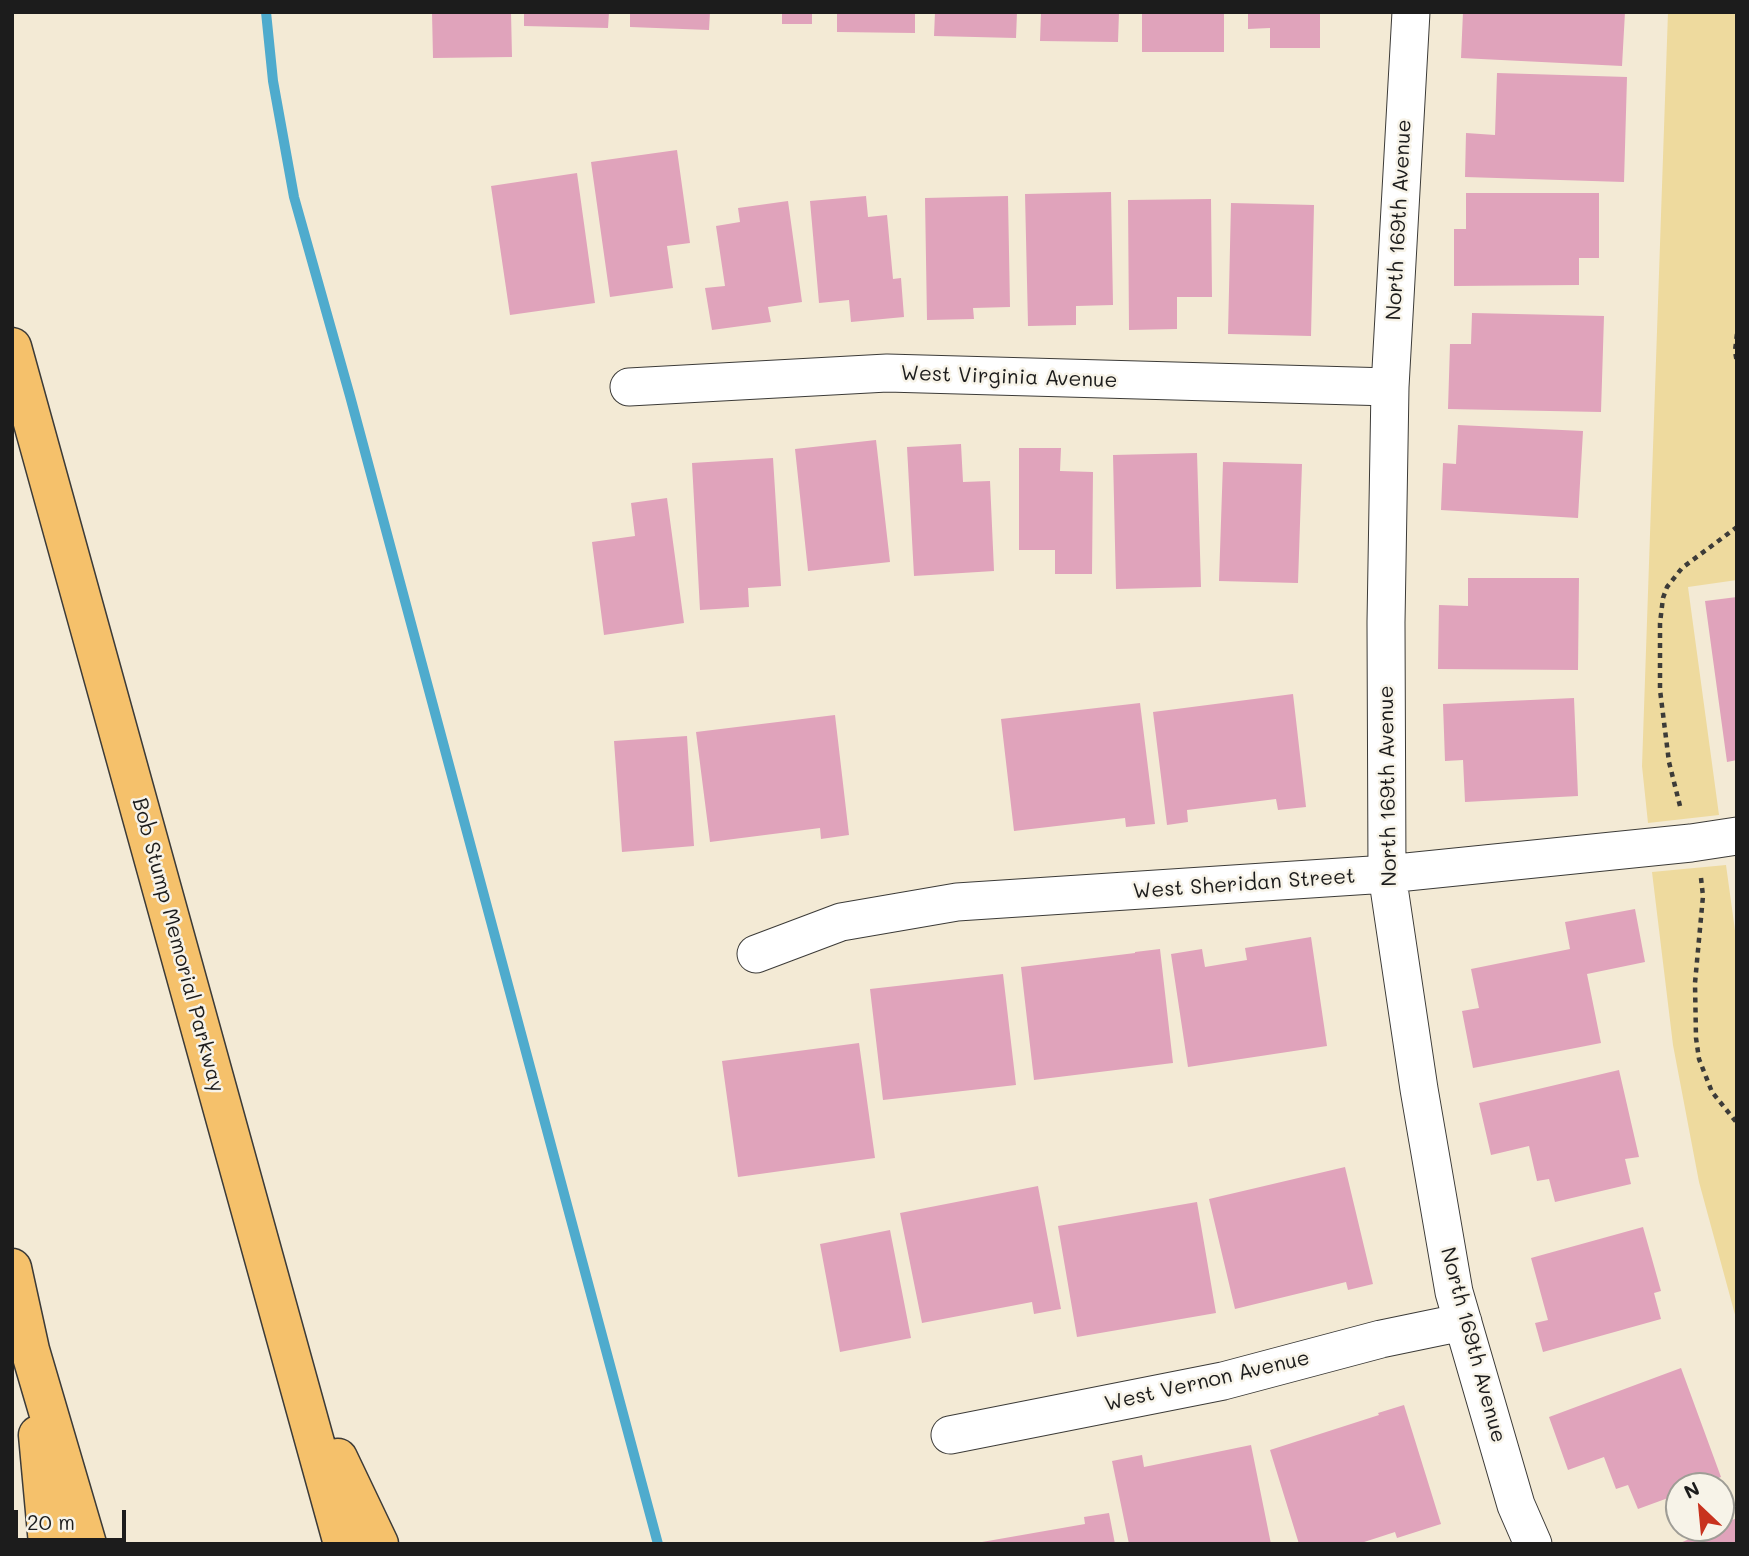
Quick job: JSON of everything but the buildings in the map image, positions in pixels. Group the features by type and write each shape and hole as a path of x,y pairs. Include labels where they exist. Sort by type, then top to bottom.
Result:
{"highway":[{"name":"Bob Stump Memorial Parkway","path":"12,347 343,1544"},
{"path":"12,1268 30,1350 87,1544"},
{"path":"30,1350 48,1544"},
{"path":"296,1371 379,1544"}],"street":[{"name":"North 169th Avenue","path":"1411,12 1390,387 1386,622 1387,874 1419,1089 1454,1292 1516,1505 1533,1544"},
{"name":"West Virginia Avenue","path":"629,387 887,373 1390,387"},
{"name":"West Sheridan Street","path":"756,954 841,922 957,902 1387,874 1737,836"},
{"name":"West Vernon Avenue","path":"950,1435 1223,1381 1381,1339 1463,1322"}],"path":[{"path":"1737,334 1737,363"}],"sand":[{"path":"1668,12 1737,12 1737,580 1688,587 1719,815 1648,823 1642,766"},
{"path":"1726,865 1737,945 1737,1322 1699,1182 1673,1045 1652,872"}],"waterway":[{"path":"266,12 273,81 294,197 350,396 658,1544"}]}
